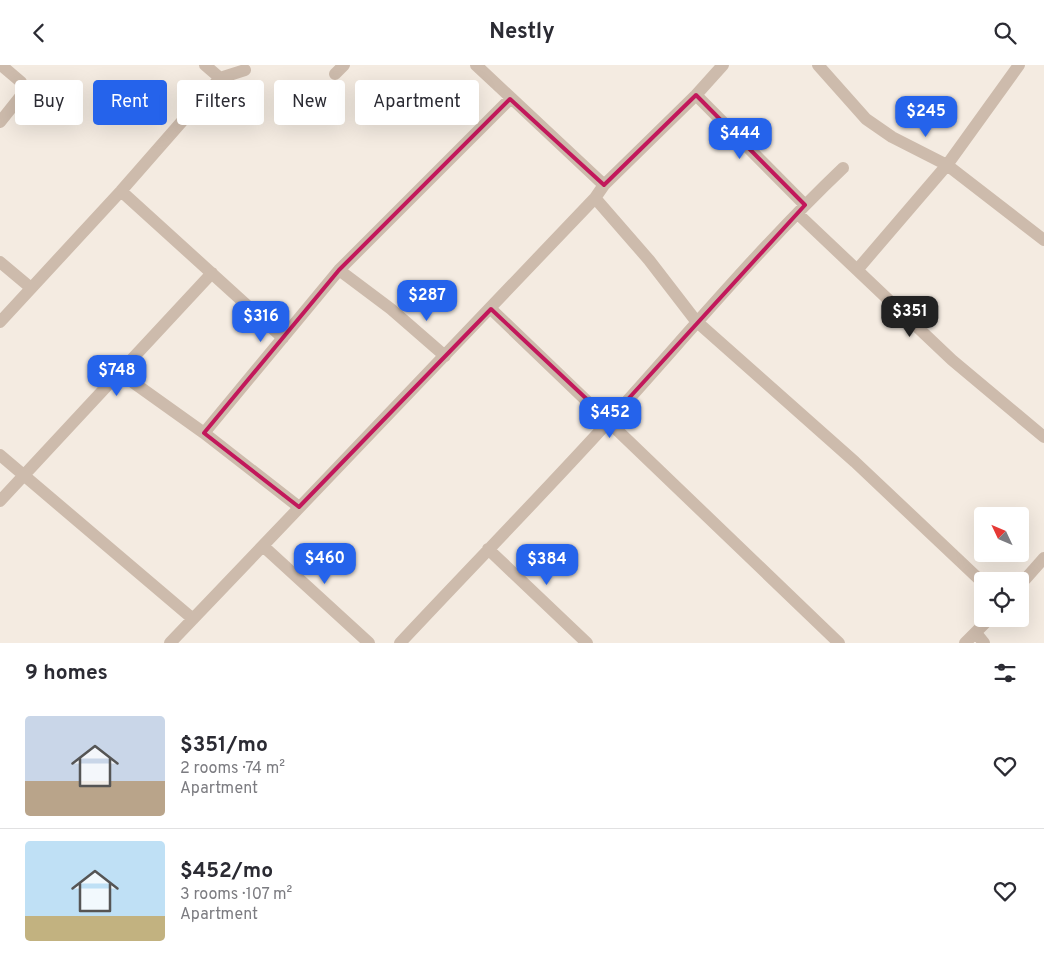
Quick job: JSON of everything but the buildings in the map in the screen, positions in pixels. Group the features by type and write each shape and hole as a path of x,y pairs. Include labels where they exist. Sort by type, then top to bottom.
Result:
{"street":[{"path":"0,122 24,92 21,82 1,65"},
{"path":"205,65 220,78"},
{"path":"476,65 510,99 604,185"},
{"path":"170,643 491,309 595,198 604,185 696,95 723,65"},
{"path":"818,65 866,119 892,137 947,165 1044,240"},
{"path":"857,270 947,165 1019,65"},
{"path":"0,322 121,191 220,78 245,71"},
{"path":"696,95 857,270 952,360 1044,437"},
{"path":"204,433 339,270 510,99"},
{"path":"400,643 609,420 696,321 843,168"},
{"path":"121,191 283,338"},
{"path":"595,198 649,260 696,321 855,462 974,574"},
{"path":"0,262 30,288"},
{"path":"339,270 391,309 445,356"},
{"path":"0,501 212,273"},
{"path":"491,309 609,420 839,643"},
{"path":"120,373 204,433 299,507"},
{"path":"0,455 193,619"},
{"path":"263,545 370,643"},
{"path":"488,549 586,643"},
{"path":"1029,575 1044,558"},
{"path":"965,643 982,627"},
{"path":"976,633 984,643"}],"highlighted area":[{"path":"696,95 805,205 609,420 491,309 299,507 204,433 339,270 510,99 604,185"}]}
